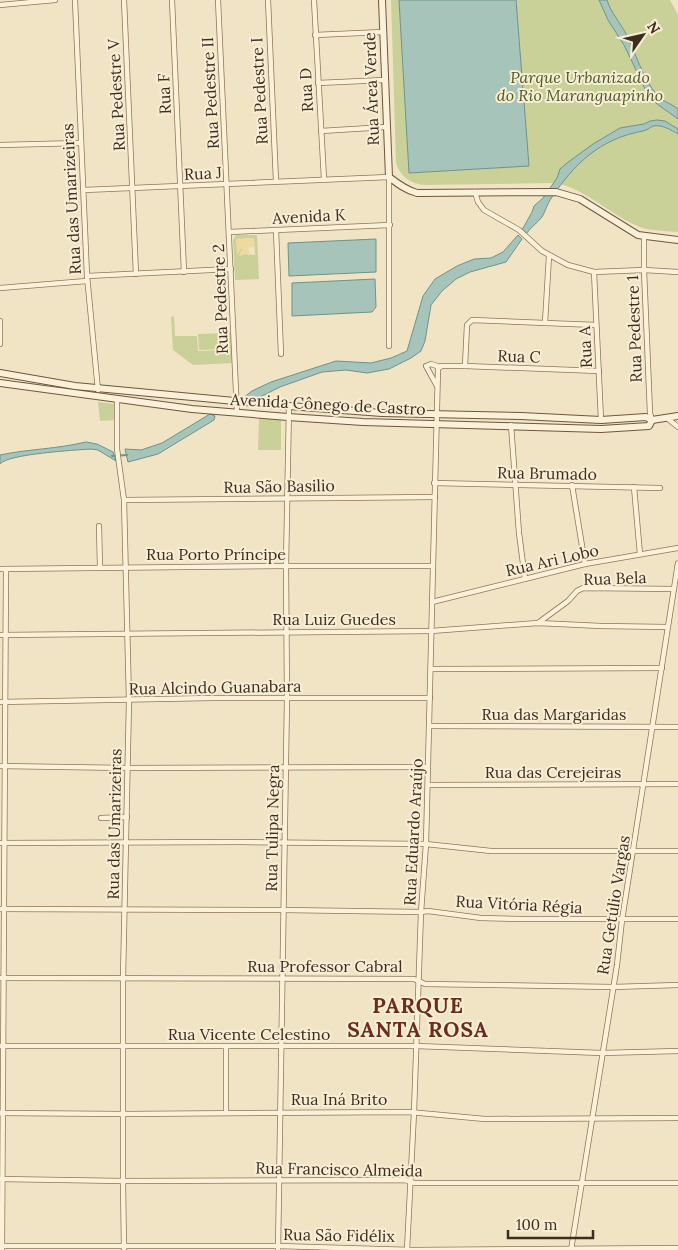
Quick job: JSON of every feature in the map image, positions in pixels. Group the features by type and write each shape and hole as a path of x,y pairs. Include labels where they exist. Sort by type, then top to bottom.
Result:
{"main road":[{"name":"Rua Área Verde","path":"382,0 389,177"},
{"path":"389,177 405,189 417,193 556,192 580,200 626,229 644,237 678,240"},
{"name":"Avenida Cônego de Castro","path":"0,373 75,386 289,406 437,415 521,416 601,420 646,418 652,420 678,416"},
{"name":"Avenida Cônego de Castro","path":"0,383 237,413 363,422 601,429 648,426 652,420"},
{"path":"521,416 521,426"},
{"path":"601,420 601,429"}],"street":[{"path":"0,5 55,0"},
{"name":"Rua das Umarizeiras","path":"75,0 87,278 98,396"},
{"name":"Rua Pedestre V","path":"124,0 136,274"},
{"name":"Rua F","path":"172,0 184,272"},
{"name":"Rua Pedestre II","path":"218,0 227,184"},
{"name":"Rua Pedestre I","path":"268,0 276,182"},
{"name":"Rua D","path":"314,0 324,179"},
{"path":"316,35 383,32"},
{"path":"318,83 384,80"},
{"path":"321,131 386,128"},
{"path":"0,145 81,144"},
{"path":"324,179 389,177"},
{"name":"Rua Área Verde","path":"389,177 390,225"},
{"name":"Rua J","path":"84,190 324,179"},
{"name":"Rua Pedestre 2","path":"227,184 237,413"},
{"path":"475,192 478,202 484,210 519,230 549,256 568,265 594,272 644,270 678,272"},
{"path":"389,346 388,230 390,225"},
{"name":"Avenida K","path":"230,232 390,225"},
{"path":"276,230 281,354"},
{"name":"Rua Pedestre 1","path":"644,237 650,413 652,420"},
{"path":"545,323 549,256"},
{"path":"0,288 87,278 231,269"},
{"name":"Rua A","path":"594,272 601,420"},
{"path":"0,321 0,344"},
{"path":"466,366 467,325 469,321 596,325"},
{"path":"437,387 426,366 431,364 439,367"},
{"name":"Rua C","path":"439,367 466,366 599,371"},
{"name":"Rua Eduardo Araújo","path":"407,1249 420,983 421,912 426,844 434,483 439,367"},
{"name":"Rua das Umarizeiras","path":"117,399 117,449 124,500 129,701 123,978 124,1248"},
{"name":"Rua Tulipa Negra","path":"278,1248 287,699 286,498 289,406"},
{"path":"668,419 678,427"},
{"path":"510,426 519,533 525,578"},
{"name":"Rua Brumado","path":"434,483 660,488"},
{"path":"572,485 585,564"},
{"path":"634,487 640,554"},
{"name":"Rua São Basilio","path":"124,500 435,498"},
{"path":"99,526 100,568"},
{"name":"Rua Ari Lobo","path":"432,602 585,564 678,548"},
{"name":"Rua Getúlio Vargas","path":"571,1250 678,563"},
{"name":"Rua Porto Príncipe","path":"0,569 433,566"},
{"path":"1,1247 3,1206 1,1179 2,702 6,569"},
{"name":"Rua Bela","path":"538,623 583,588 674,589"},
{"name":"Rua Luiz Guedes","path":"3,635 431,631 538,623 667,627"},
{"path":"431,669 662,668"},
{"name":"Rua Alcindo Guanabara","path":"2,702 212,698 430,698"},
{"name":"Rua das Margaridas","path":"430,726 678,727"},
{"path":"3,766 127,768 428,766"},
{"name":"Rua das Cerejeiras","path":"428,785 678,784"},
{"path":"101,818 127,817"},
{"path":"2,843 284,842 426,844 491,851 678,851"},
{"name":"Rua Vitória Régia","path":"2,909 428,911 482,918 678,919"},
{"name":"Rua Professor Cabral","path":"2,978 414,979 420,983 613,987 678,985"},
{"name":"Rua Vicente Celestino","path":"1,1046 416,1046 602,1053 678,1051"},
{"path":"226,1047 226,1113"},
{"name":"Rua Iná Brito","path":"1,1113 414,1112 485,1119 678,1118"},
{"name":"Rua Francisco Almeida","path":"1,1179 123,1181 405,1180 411,1182 582,1184 678,1182"},
{"name":"Rua São Fidélix","path":"1,1247 571,1250 678,1248"}],"green space":[{"name":"Parque Urbanizado do Rio Maranguapinho","path":"391,0 399,0 409,173 529,166 516,0 599,0 608,20 624,45 647,93 678,119 678,129 665,121 650,121 644,124 620,128 558,174 553,183 426,185 411,182 401,173 396,163"},
{"name":"Parque Urbanizado do Rio Maranguapinho","path":"607,0 670,0 678,15 678,109 661,99 651,87 626,34"},
{"name":"Parque Urbanizado do Rio Maranguapinho","path":"653,126 661,126 678,134 678,232 643,228 632,224 593,199 560,184 573,169 595,150 611,140"},
{"path":"236,235 257,235 259,279 235,280 233,240","holes":["254,238 255,255 246,254 239,256 243,249 240,249 238,254 236,239"]},
{"path":"174,316 175,336 197,336 198,351 225,350 224,333 231,333 232,363 193,365 173,350 171,317"},
{"path":"223,333 224,349 199,350 198,334"},
{"path":"98,402 115,404 114,420 100,421"},
{"path":"259,418 281,419 281,450 258,450"}],"sand":[{"path":"254,238 254,247 249,248 249,256 246,254 239,256 242,249 240,249 237,255 236,239"}],"water":[{"path":"399,0 516,0 529,166 409,173"},
{"path":"599,0 607,0 626,34 651,87 661,99 678,109 678,119 657,104 647,93 624,45 608,20"},
{"path":"657,120 665,121 678,129 678,134 663,127 653,126 644,131 613,140 601,147 578,164 568,175 550,200 543,215 526,234 522,230 534,206 543,198 557,178 560,169 567,163 593,144 620,128"},
{"path":"518,235 522,239 506,262 470,272 456,279 442,291 431,305 425,341 421,351 411,358 389,369 367,373 346,370 322,372 280,387 256,399 243,398 252,391 271,382 336,361 371,363 391,358 407,351 423,296 435,279 457,266 474,259 491,258 503,252"},
{"path":"376,239 376,272 289,276 288,243"},
{"path":"375,279 376,307 372,312 292,316 292,283"},
{"path":"210,414 215,416 214,420 158,454 128,462 125,449 141,450 162,443"},
{"path":"86,442 97,444 113,452 116,461 98,450 91,449 28,455 0,464 0,455"}],"waterway":[{"path":"112,456 127,455"}],"district":[{"name":"PARQUE SANTA ROSA","path":"418,1017"}]}
